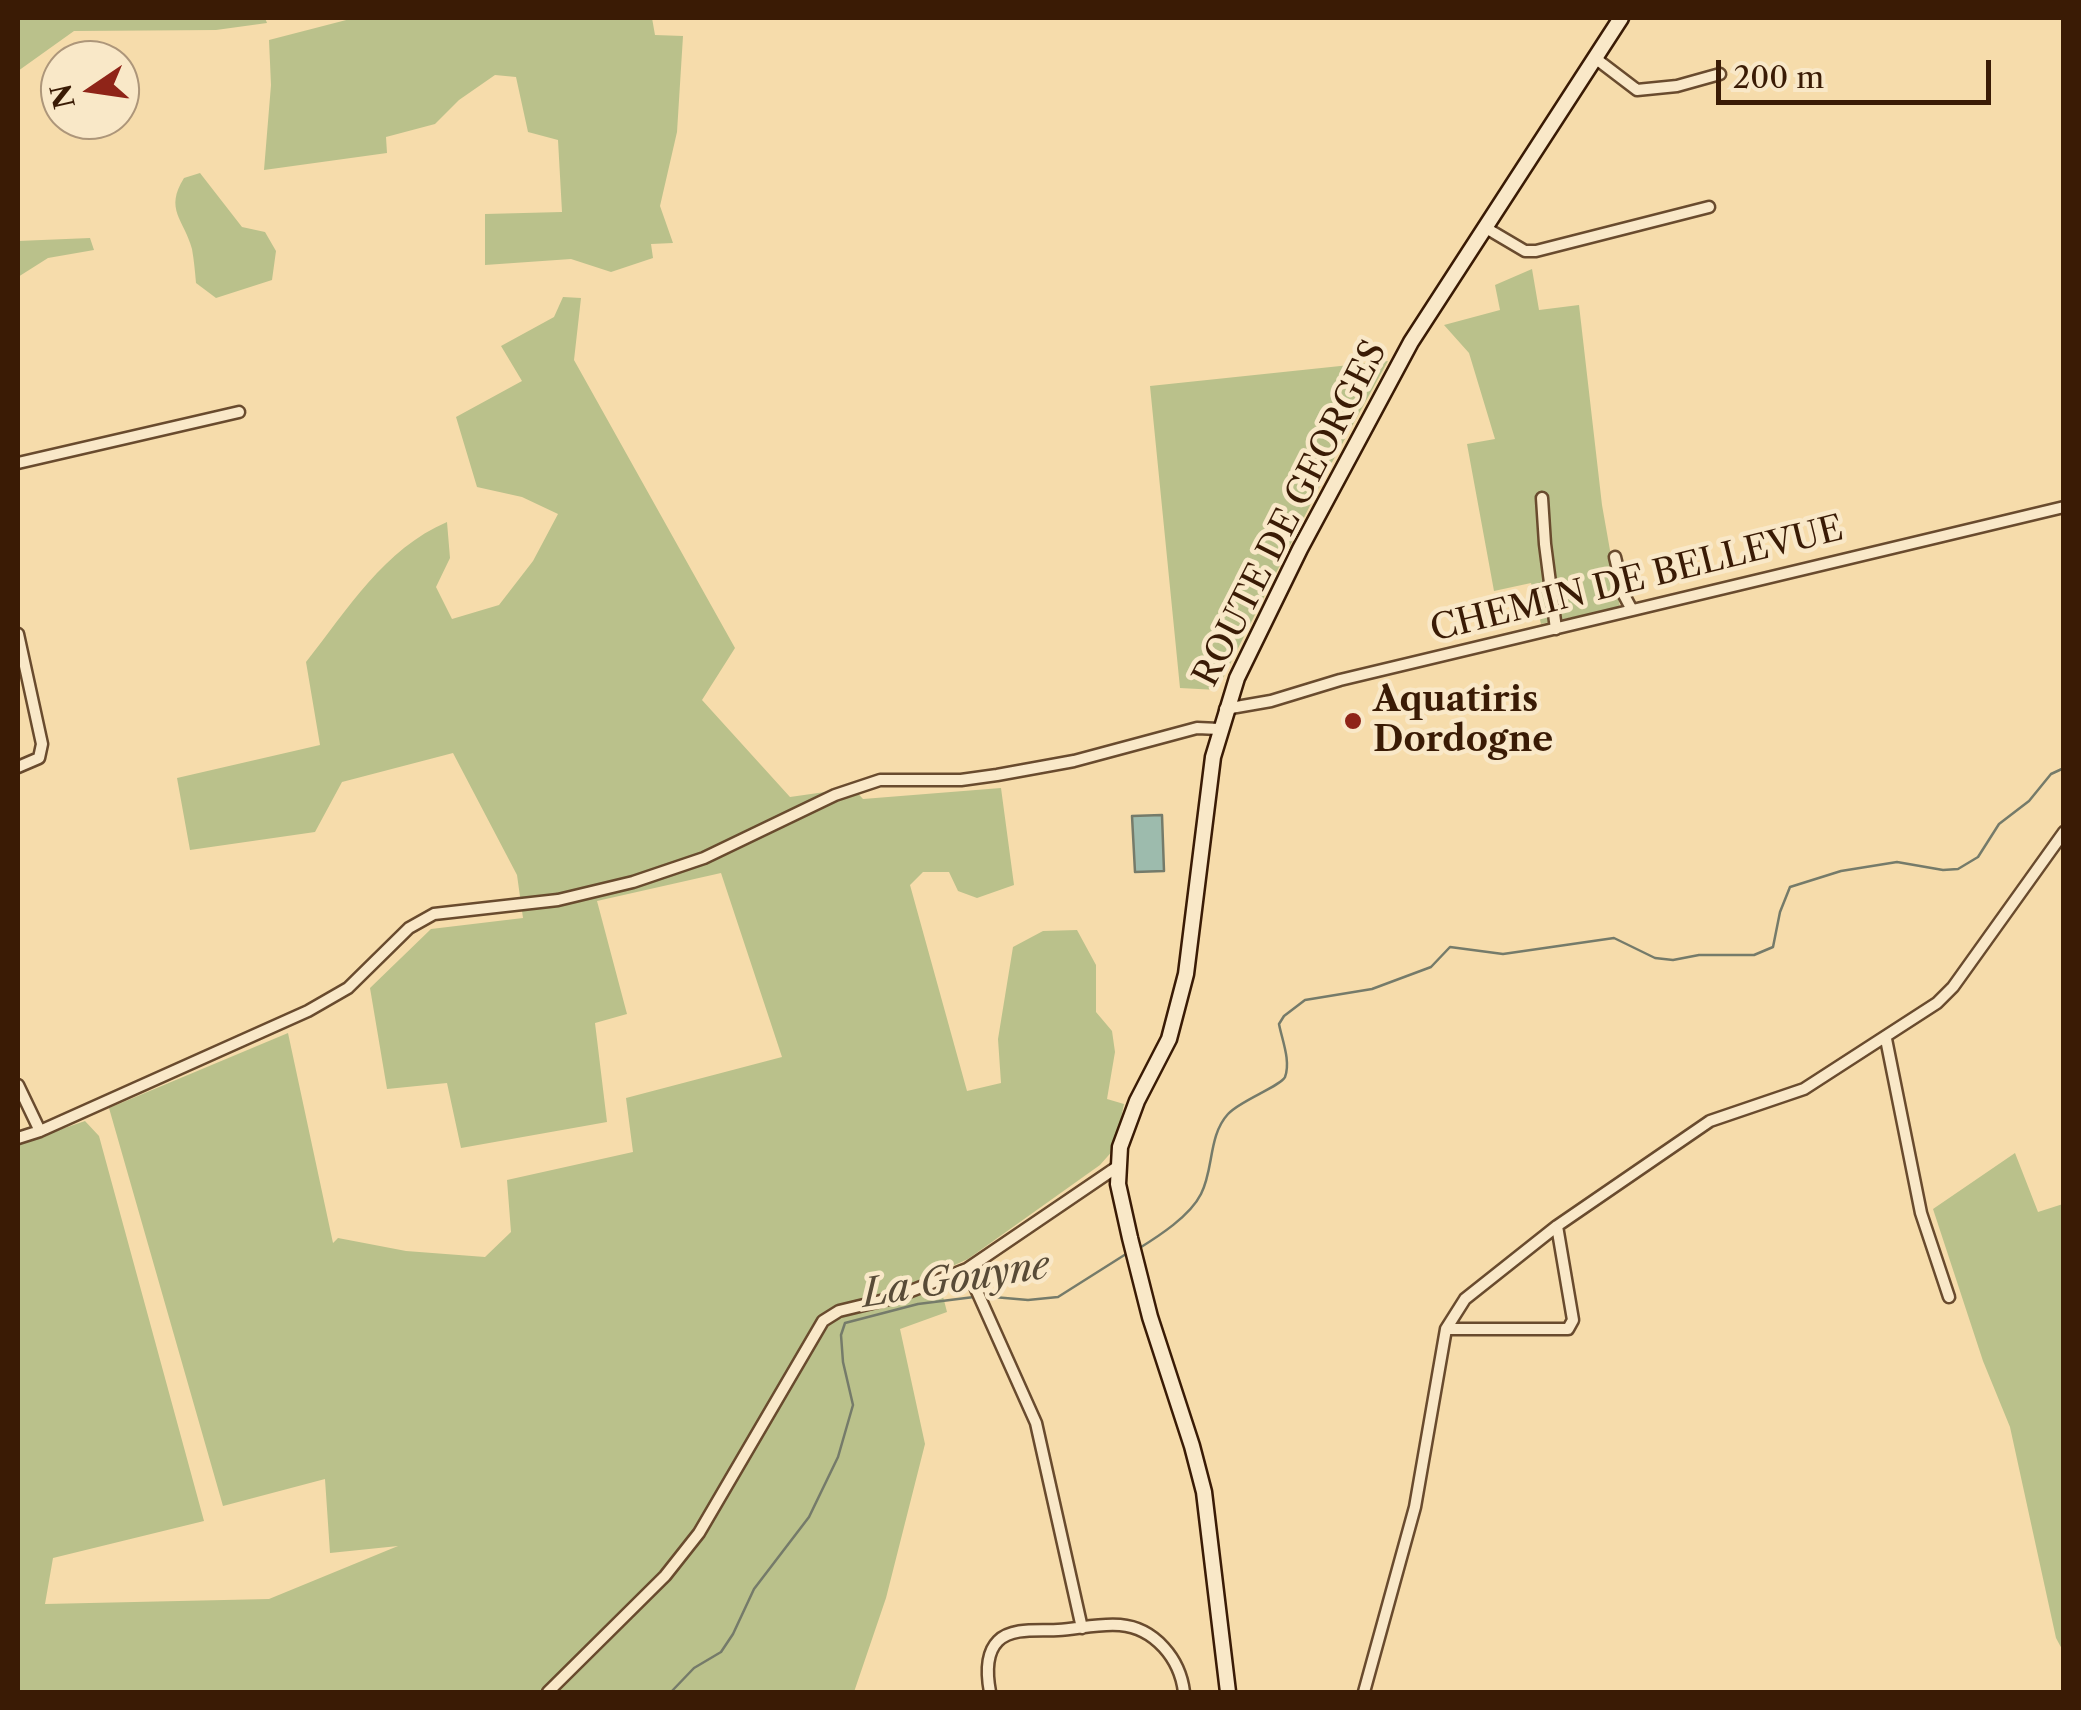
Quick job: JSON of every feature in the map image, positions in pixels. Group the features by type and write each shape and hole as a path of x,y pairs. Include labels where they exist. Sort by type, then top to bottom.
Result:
{"street":[{"name":"ROUTE DE GEORGES","path":"1228,1692 1204,1492 1130,1238 1117,1167 1120,1147 1137,1101 1168,1039 1186,974 1204,810 1219,729 1236,678 1411,342 1621,18"},
{"path":"1595,58 1636,90 1677,86 1720,74"},
{"path":"1486,228 1525,251 1536,251 1709,207"},
{"path":"18,463 239,412"},
{"path":"1542,498 1556,628"},
{"name":"CHEMIN DE BELLEVUE","path":"1225,709 2064,507"},
{"path":"1615,557 1624,595 1632,610"},
{"path":"18,634 42,744 39,758 18,766"},
{"path":"18,1138 308,1012 348,988 409,928 434,914 568,899 633,882 704,858 834,795 880,780 961,780 997,775 1074,761 1197,728 1219,729"},
{"path":"1365,1692 1415,1506 1446,1329 1465,1299 1557,1226 1710,1121 1804,1089 1937,1004 2064,832"},
{"path":"1886,1039 1921,1213 1949,1297"},
{"path":"18,1085 40,1131"},
{"path":"548,1692 665,1576 699,1533 823,1320 839,1311 893,1298 967,1269 1117,1167"},
{"path":"1446,1329 1568,1329 1573,1320 1557,1226"},
{"path":"967,1269 1036,1423 1082,1628"},
{"path":"990,1692 991,1653 994,1644 1008,1633 1118,1625 1154,1637 1175,1663 1184,1692"}],"green space":[{"path":"18,18 265,18 267,23 216,30 74,31 61,40 40,40 40,55 18,71"},
{"path":"354,18 652,18 655,35 683,36 677,132 660,206 673,243 651,244 653,258 611,272 571,259 485,265 485,214 562,212 558,140 528,132 516,77 495,75 459,100 435,124 386,137 387,153 264,170 271,85 269,40"},
{"path":"200,173 242,227 265,232 276,251 272,280 216,298 196,283 192,249 176,198 184,178"},
{"path":"90,238 94,250 48,258 18,277 18,241"},
{"path":"1532,269 1539,310 1579,305 1602,505 1620,607 1541,624 1531,583 1494,591 1467,444 1495,439 1469,353 1444,325 1500,310 1495,285"},
{"path":"563,297 581,298 574,360 735,648 702,700 790,797 853,788 863,799 1001,788 1014,885 977,898 958,891 949,872 923,872 910,885 967,1091 1001,1083 998,1039 1013,947 1043,931 1077,930 1096,965 1096,1012 1112,1031 1115,1052 1107,1099 1124,1104 1115,1148 1100,1165 968,1259 937,1273 947,1312 900,1329 925,1444 886,1598 854,1692 18,1692 18,1144 85,1121 99,1136 204,1521 53,1558 45,1604 269,1599 398,1546 330,1553 325,1479 223,1506 109,1108 288,1033 333,1243 338,1238 406,1251 485,1257 511,1232 507,1180 633,1152 626,1098 782,1057 721,873 597,901 627,1014 595,1023 607,1122 461,1148 447,1083 387,1089 370,988 431,929 523,918 517,875 453,753 342,782 315,832 190,850 177,778 320,745 306,662 369,582 404,548 447,522 450,558 436,587 452,619 499,605 533,561 558,514 522,497 477,487 456,417 522,381 501,346 554,317"},
{"path":"1388,361 1330,466 1217,690 1180,688 1150,386"},
{"path":"2015,1153 2038,1212 2063,1204 2063,1651 2056,1638 2010,1427 1983,1361 1933,1209"}],"shaded area":[{"path":"1162,815 1164,871 1135,872 1132,816"}],"waterway":[{"name":"La Gouyne","path":"1138,1249 1173,1225 1196,1202 1205,1184 1217,1132 1228,1114 1285,1077 1287,1057 1279,1024 1305,1000 1372,989 1431,967 1450,947 1503,954 1614,938 1655,958 1754,955 1773,947 1790,887 1841,871 1897,862 1958,869 1978,857 1999,824 2029,801 2051,774 2064,768"},
{"name":"La Gouyne","path":"982,1296 1028,1300 1058,1297 1126,1254"},
{"name":"La Gouyne","path":"671,1692 694,1668 721,1652 754,1589 809,1517 838,1457 853,1405 843,1362 841,1335 845,1323 918,1304 974,1297"}],"place":[{"name":"Aquatiris Dordogne","path":"1353,721"}]}
